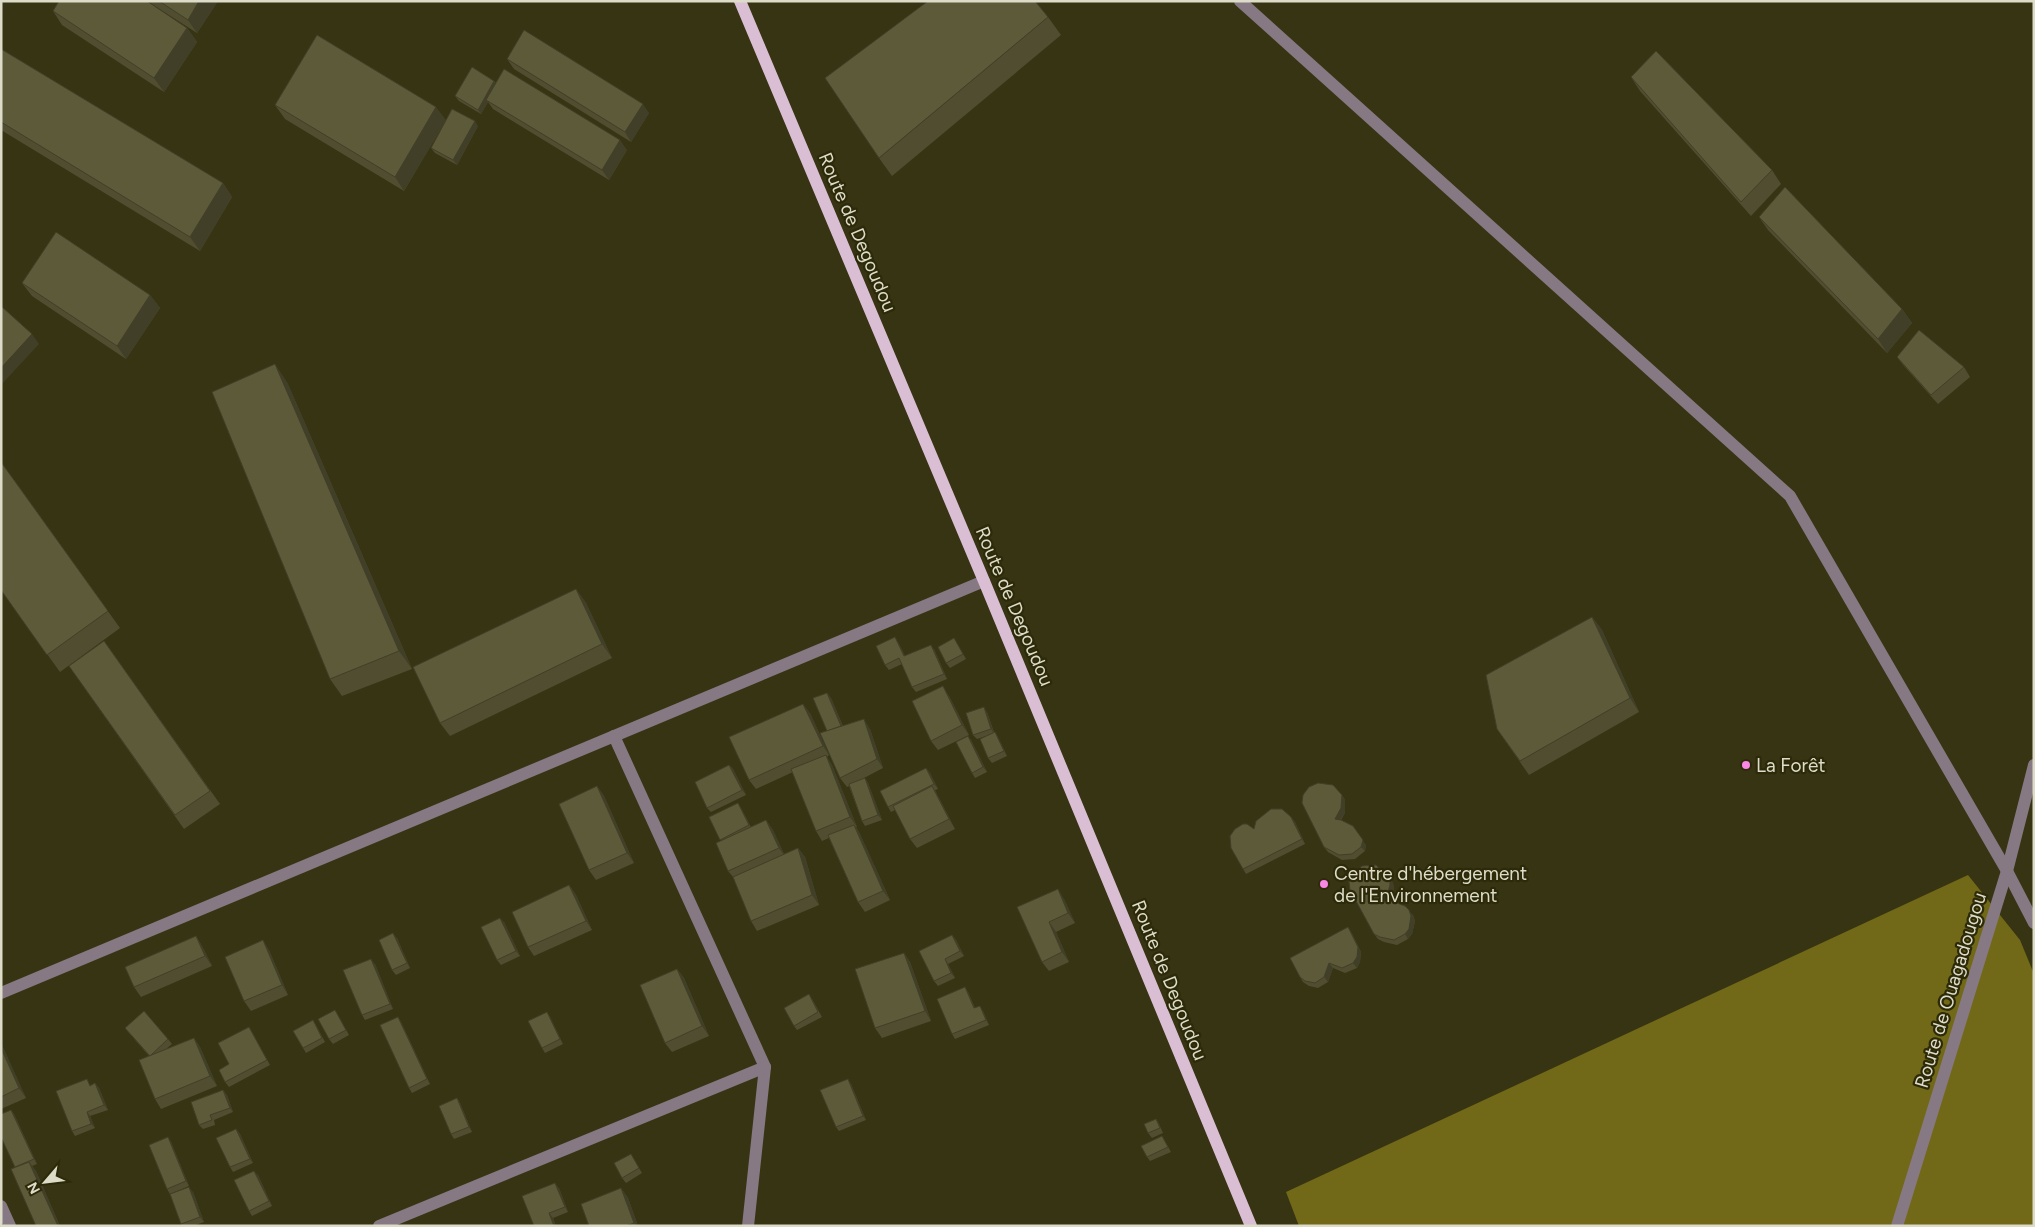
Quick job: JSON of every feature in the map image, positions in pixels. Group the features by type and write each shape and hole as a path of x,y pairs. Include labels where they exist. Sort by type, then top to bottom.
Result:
{"main road":[{"name":"Route de Degoudou","path":"740,1 984,581 1251,1226"}],"street":[{"path":"1240,1 1790,496 2007,871 2034,923"},
{"path":"1,993 984,581"},
{"path":"614,736 765,1067 748,1226"},
{"name":"Route de Ouagadougou","path":"1897,1226 2007,871 2034,765"},
{"path":"379,1226 765,1067"},
{"path":"1,1206 10,1226"}],"shaded area":[{"path":"1968,875 2020,940 2034,974 2034,1226 1299,1226 1286,1192"}],"building":[{"path":"59,1 147,1 187,28 154,78 53,11"},
{"path":"159,1 199,1 188,20"},
{"path":"928,1 1035,1 1048,17 879,158 825,78"},
{"path":"524,30 643,104 625,132 507,59"},
{"path":"317,35 436,107 395,177 275,105"},
{"path":"1,49 223,183 190,237 1,122"},
{"path":"1656,51 1772,170 1741,202 1631,77"},
{"path":"472,67 494,81 478,110 455,96"},
{"path":"504,69 620,140 602,170 486,100"},
{"path":"452,109 475,121 453,160 431,148"},
{"path":"1785,187 1902,309 1878,339 1759,217"},
{"path":"56,232 150,295 117,346 22,283"},
{"path":"1,306 32,334 1,368"},
{"path":"1919,330 1964,367 1931,395 1897,357"},
{"path":"275,364 399,651 330,679 212,392"},
{"path":"1,462 108,611 47,655 1,590"},
{"path":"576,589 602,644 440,723 413,667"},
{"path":"1592,617 1630,698 1520,761 1497,729 1486,675"},
{"path":"895,637 904,656 931,645 944,674 912,687 899,658 885,665 876,646"},
{"path":"954,638 963,654 946,663 938,647"},
{"path":"104,641 210,791 175,815 69,666"},
{"path":"943,686 962,725 931,741 912,701"},
{"path":"827,693 841,726 827,731 813,698"},
{"path":"803,704 823,746 749,780 729,737"},
{"path":"984,707 991,729 973,735 966,713"},
{"path":"864,719 877,759 840,778 820,733"},
{"path":"995,732 1004,751 988,758 980,739"},
{"path":"968,736 983,767 972,773 956,742"},
{"path":"826,755 850,817 816,831 791,769"},
{"path":"729,765 742,790 707,808 695,782"},
{"path":"926,768 934,784 888,807 880,791"},
{"path":"865,778 878,815 862,821 849,784"},
{"path":"1318,783 1333,785 1342,795 1341,808 1335,819 1353,826 1363,840 1361,847 1352,854 1339,855 1324,847 1302,803 1303,795 1309,787"},
{"path":"597,786 627,853 589,870 559,804"},
{"path":"932,786 949,819 910,839 893,806"},
{"path":"738,803 749,825 720,840 709,817"},
{"path":"1271,809 1282,809 1291,817 1302,839 1243,869 1231,848 1230,836 1235,829 1243,824 1247,824 1254,829 1256,821"},
{"path":"766,820 779,848 728,871 716,843"},
{"path":"854,825 883,891 858,902 828,835"},
{"path":"798,848 812,895 751,921 733,877"},
{"path":"1376,865 1390,878 1388,892 1381,900 1392,901 1405,906 1411,916 1409,929 1405,934 1394,940 1374,934 1350,890 1349,882 1351,875 1362,866"},
{"path":"569,885 586,921 528,947 512,912"},
{"path":"1058,889 1068,913 1049,922 1062,952 1042,962 1017,907"},
{"path":"500,918 516,951 497,960 481,927"},
{"path":"1348,927 1358,947 1357,957 1353,963 1342,968 1329,963 1324,977 1315,983 1305,981 1300,977 1290,958"},
{"path":"393,933 407,963 392,970 379,940"},
{"path":"952,935 960,951 945,959 951,973 934,981 919,951"},
{"path":"196,936 205,956 134,987 125,967"},
{"path":"263,940 282,985 244,1001 225,957"},
{"path":"904,953 925,1011 875,1028 855,969"},
{"path":"371,959 390,1004 362,1015 343,970"},
{"path":"677,969 702,1026 665,1043 640,985"},
{"path":"965,987 974,1008 980,1006 986,1020 952,1034 937,999"},
{"path":"809,994 818,1012 794,1026 784,1008"},
{"path":"335,1010 346,1030 329,1039 318,1019"},
{"path":"144,1011 168,1039 150,1056 125,1028"},
{"path":"547,1012 560,1039 542,1048 528,1021"},
{"path":"398,1017 427,1079 409,1088 380,1025"},
{"path":"313,1020 322,1038 303,1048 293,1031"},
{"path":"249,1027 267,1060 225,1082 219,1070 229,1064 218,1043"},
{"path":"194,1038 210,1076 155,1099 139,1060"},
{"path":"1,1048 19,1088 1,1097"},
{"path":"87,1079 90,1086 95,1083 104,1105 87,1112 91,1124 72,1131 56,1091"},
{"path":"848,1079 863,1116 836,1127 820,1090"},
{"path":"223,1090 230,1108 210,1115 212,1120 199,1125 191,1102"},
{"path":"457,1098 469,1127 451,1134 439,1106"},
{"path":"11,1110 34,1159 15,1167 1,1137 1,1114"},
{"path":"1156,1119 1160,1128 1148,1133 1144,1124"},
{"path":"236,1129 250,1159 230,1167 216,1138"},
{"path":"1162,1136 1168,1147 1147,1157 1141,1146"},
{"path":"168,1137 186,1181 167,1189 149,1145"},
{"path":"631,1154 639,1168 622,1178 614,1163"},
{"path":"29,1162 58,1226 36,1226 11,1169"},
{"path":"254,1171 269,1201 249,1211 234,1180"},
{"path":"555,1183 565,1207 549,1213 554,1226 534,1226 522,1196"},
{"path":"189,1187 200,1217 181,1224 170,1194"},
{"path":"621,1188 634,1223 626,1226 589,1226 581,1204"}],"place":[{"name":"La Forêt","path":"1746,765"},
{"name":"Centre d'hébergement de l'Environnement","path":"1324,884"}]}
